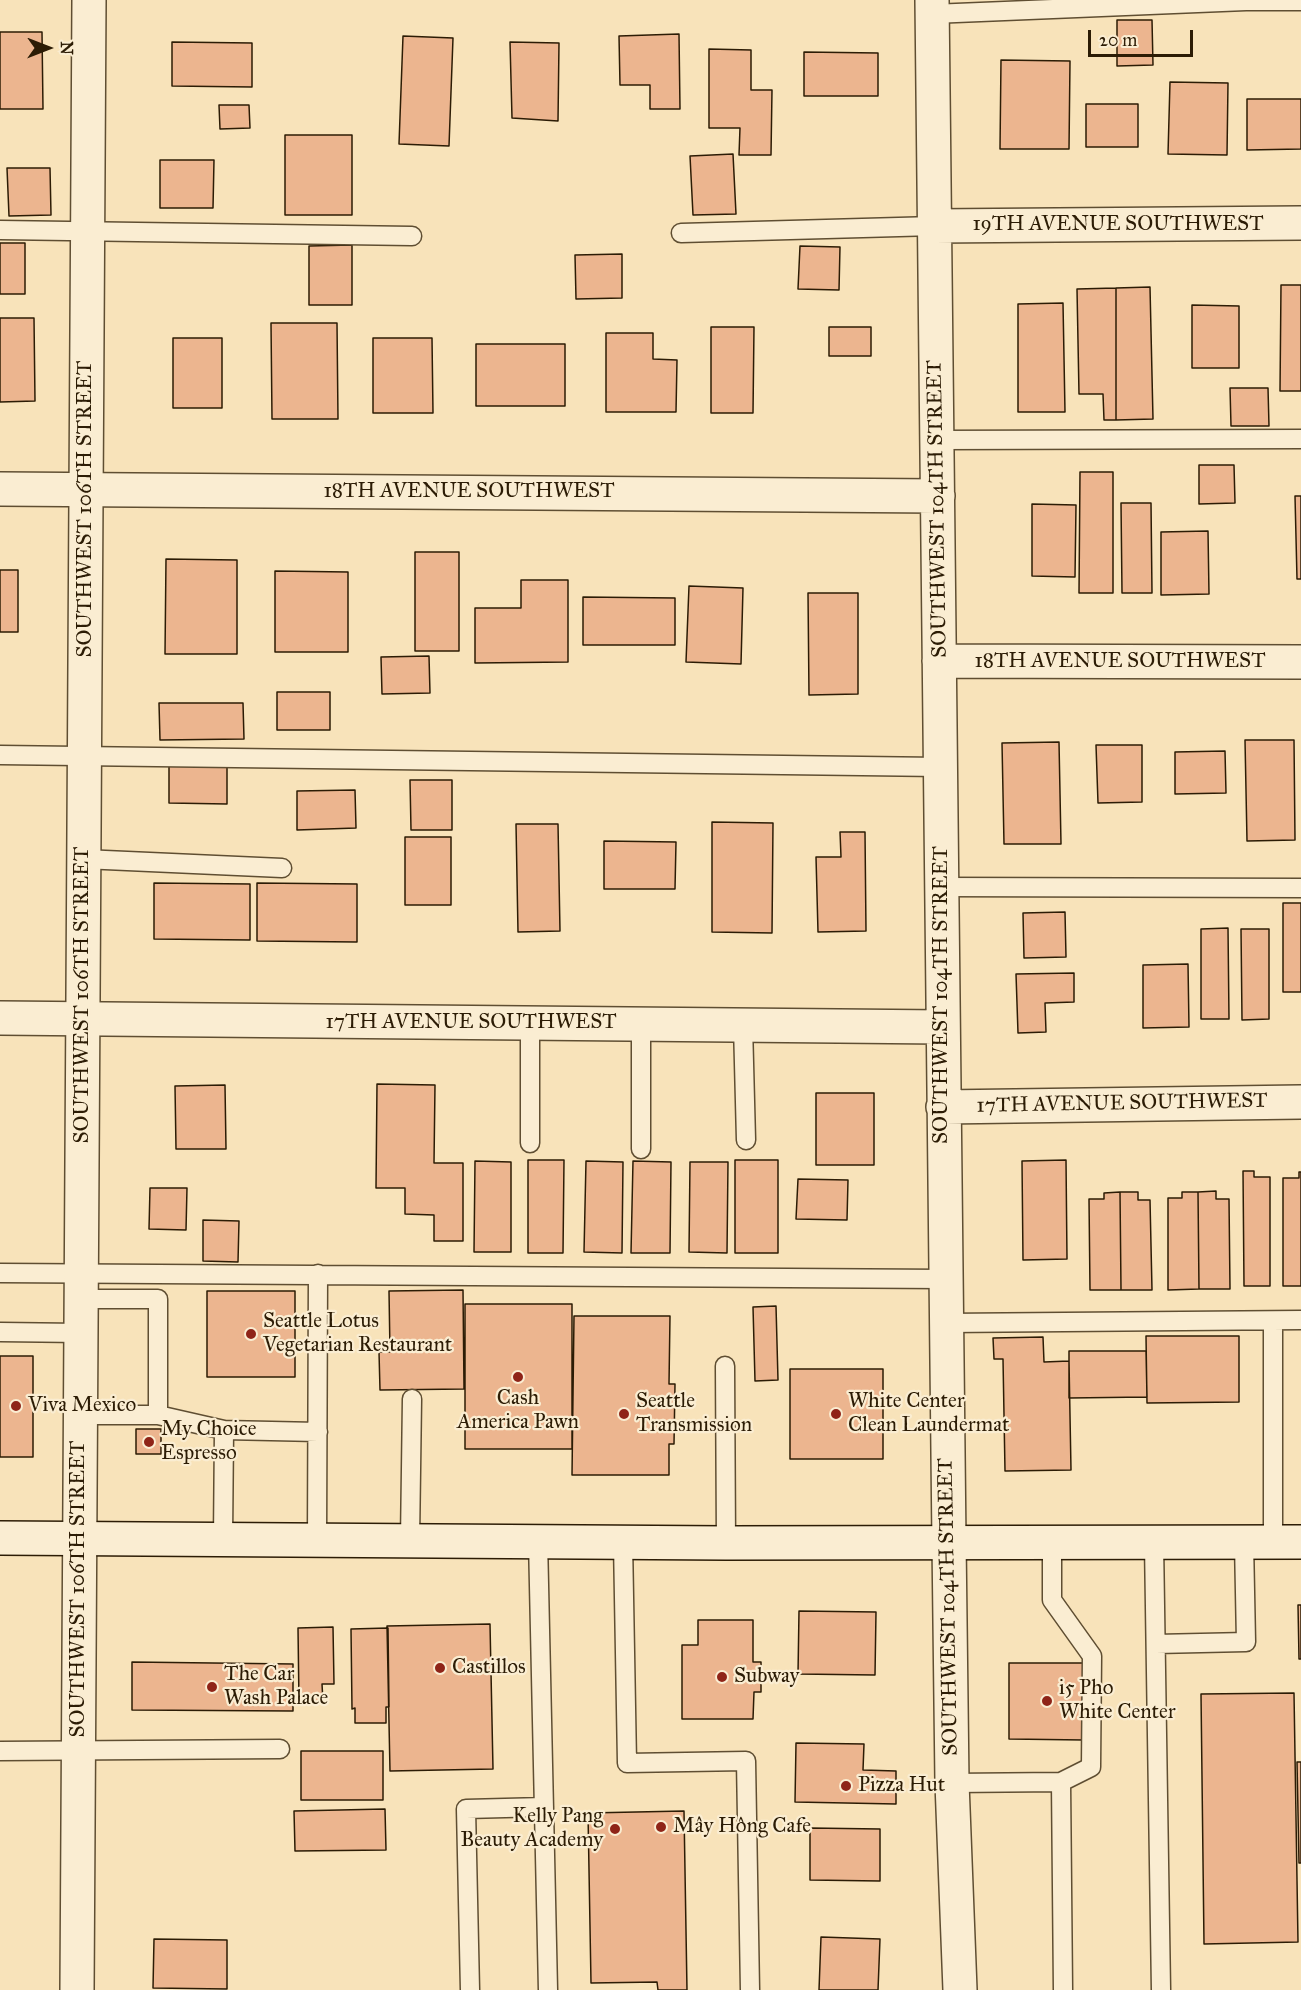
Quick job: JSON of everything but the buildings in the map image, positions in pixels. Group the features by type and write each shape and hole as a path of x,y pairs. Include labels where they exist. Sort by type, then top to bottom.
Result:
{"street":[{"name":"SOUTHWEST 106TH STREET","path":"77,1990 88,0"},
{"name":"SOUTHWEST 104TH STREET","path":"932,7 948,1605 960,1990"},
{"name":"19TH AVENUE SOUTHWEST","path":"935,226 1301,223"},
{"name":"18TH AVENUE SOUTHWEST","path":"0,489 938,496"},
{"name":"18TH AVENUE SOUTHWEST","path":"939,661 1301,663"},
{"name":"17TH AVENUE SOUTHWEST","path":"0,1018 943,1027"},
{"name":"17TH AVENUE SOUTHWEST","path":"943,1107 1301,1102"},
{"path":"0,1538 726,1543 1273,1542"}],"lane":[{"path":"932,7 1301,1"},
{"path":"681,233 935,226"},
{"path":"0,230 412,236"},
{"path":"938,440 1301,439"},
{"path":"0,755 940,767"},
{"path":"83,859 282,868"},
{"path":"942,887 1301,888"},
{"path":"530,1023 530,1143"},
{"path":"641,1024 641,1149"},
{"path":"743,1025 746,1140"},
{"path":"0,1273 158,1299 158,1414"},
{"path":"81,1286 318,1274 945,1279"},
{"path":"317,1541 318,1274"},
{"path":"946,1323 1301,1320"},
{"path":"1156,1644 1246,1642 1273,1542 1273,1321"},
{"path":"0,1332 81,1333"},
{"path":"725,1366 726,1543"},
{"path":"411,1540 412,1399"},
{"path":"80,1415 158,1414 224,1430 318,1432"},
{"path":"223,1539 224,1430"},
{"path":"538,1540 548,1990"},
{"path":"952,1784 1061,1782 1091,1767 1092,1656 1052,1600 1052,1541"},
{"path":"623,1542 627,1763 746,1761 750,1990"},
{"path":"1154,1543 1161,1990"},
{"path":"0,1751 280,1749"},
{"path":"1061,1782 1063,1990"},
{"path":"470,1990 466,1809 544,1808"}],"place":[{"name":"Seattle Lotus Vegetarian Restaurant","path":"251,1334"},
{"name":"Cash America Pawn","path":"518,1377"},
{"name":"Viva Mexico","path":"16,1406"},
{"name":"Seattle Transmission","path":"624,1414"},
{"name":"White Center Clean Laundermat","path":"836,1414"},
{"name":"My Choice Espresso","path":"149,1442"},
{"name":"Castillos","path":"440,1668"},
{"name":"Subway","path":"722,1677"},
{"name":"The Car Wash Palace","path":"212,1687"},
{"name":"i5 Pho White Center","path":"1047,1701"},
{"name":"Pizza Hut","path":"846,1786"},
{"name":"Mây Hông Cafe","path":"661,1827"},
{"name":"Kelly Pang Beauty Academy","path":"615,1829"}]}
